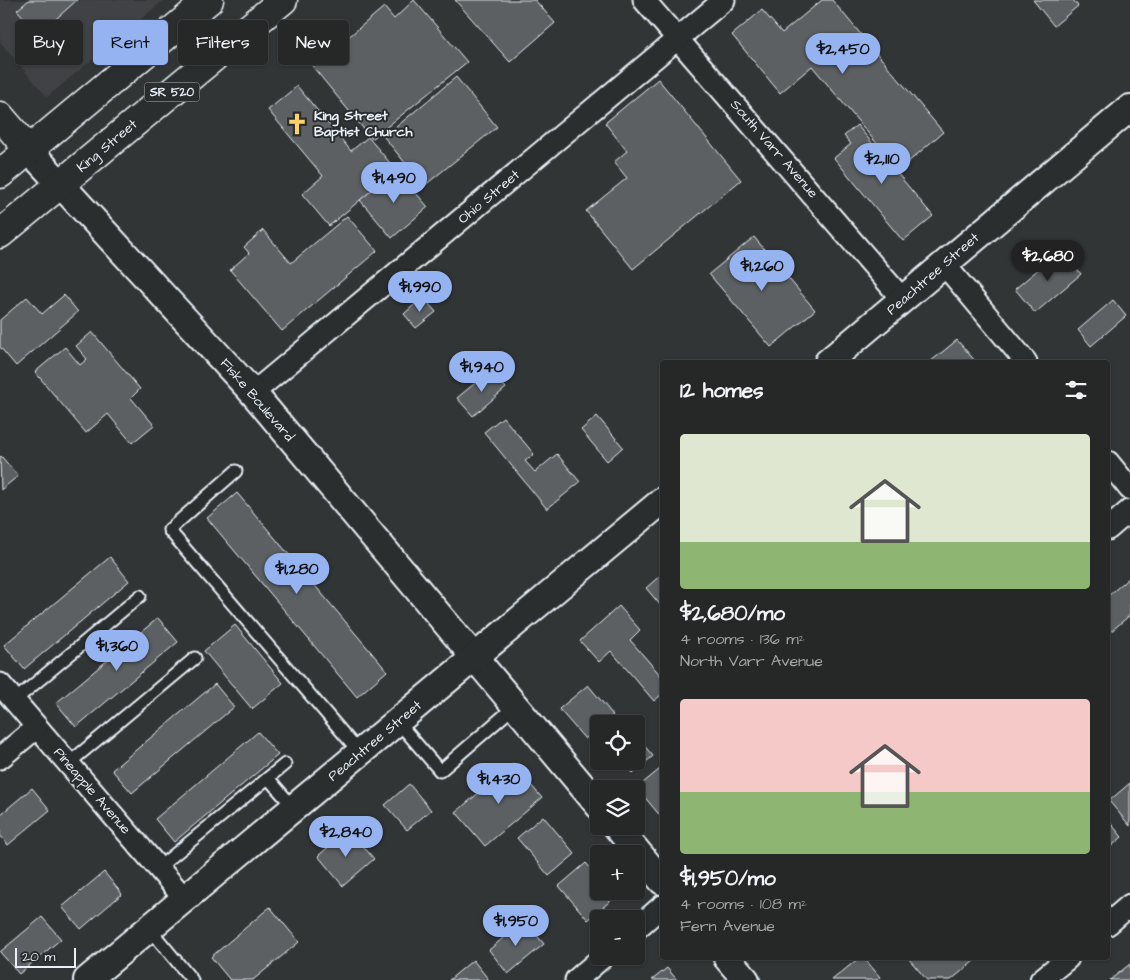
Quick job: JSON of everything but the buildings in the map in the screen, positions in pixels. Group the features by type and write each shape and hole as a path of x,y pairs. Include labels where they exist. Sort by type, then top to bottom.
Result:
{"main road":[{"path":"0,174 209,0"},
{"name":"King Street","path":"0,234 283,0"},
{"path":"0,116 29,150"}],"street":[{"name":"South Varr Avenue","path":"644,0 680,39 903,300"},
{"name":"Ohio Street","path":"253,393 680,39 724,0"},
{"name":"Peachtree Street","path":"830,360 1130,108"},
{"name":"Fiske Boulevard","path":"29,150 253,393 590,795"},
{"path":"944,264 1024,360"},
{"path":"1110,464 1130,489"},
{"name":"Peachtree Street","path":"87,980 660,503"},
{"path":"1110,527 1130,510"},
{"name":"Pineapple Avenue","path":"0,684 184,898"},
{"path":"0,758 37,727"},
{"path":"624,835 660,879"},
{"path":"1110,922 1130,906"},
{"path":"645,921 660,908"},
{"path":"729,960 746,980"},
{"path":"1042,980 1066,960"},
{"path":"576,980 594,965"}],"lane":[{"path":"236,471 169,530 360,753"},
{"path":"14,701 140,596"},
{"path":"68,764 195,658"},
{"path":"398,722 440,771 514,706"},
{"path":"158,868 285,764"},
{"path":"268,778 294,808"},
{"path":"149,928 192,980"}],"shaded area":[{"path":"0,0 164,0 140,20 93,20 93,59 47,97 20,65 83,65 83,20 15,20 15,60 0,42"}],"place":[{"name":"King Street Baptist Church","path":"297,124"}]}
